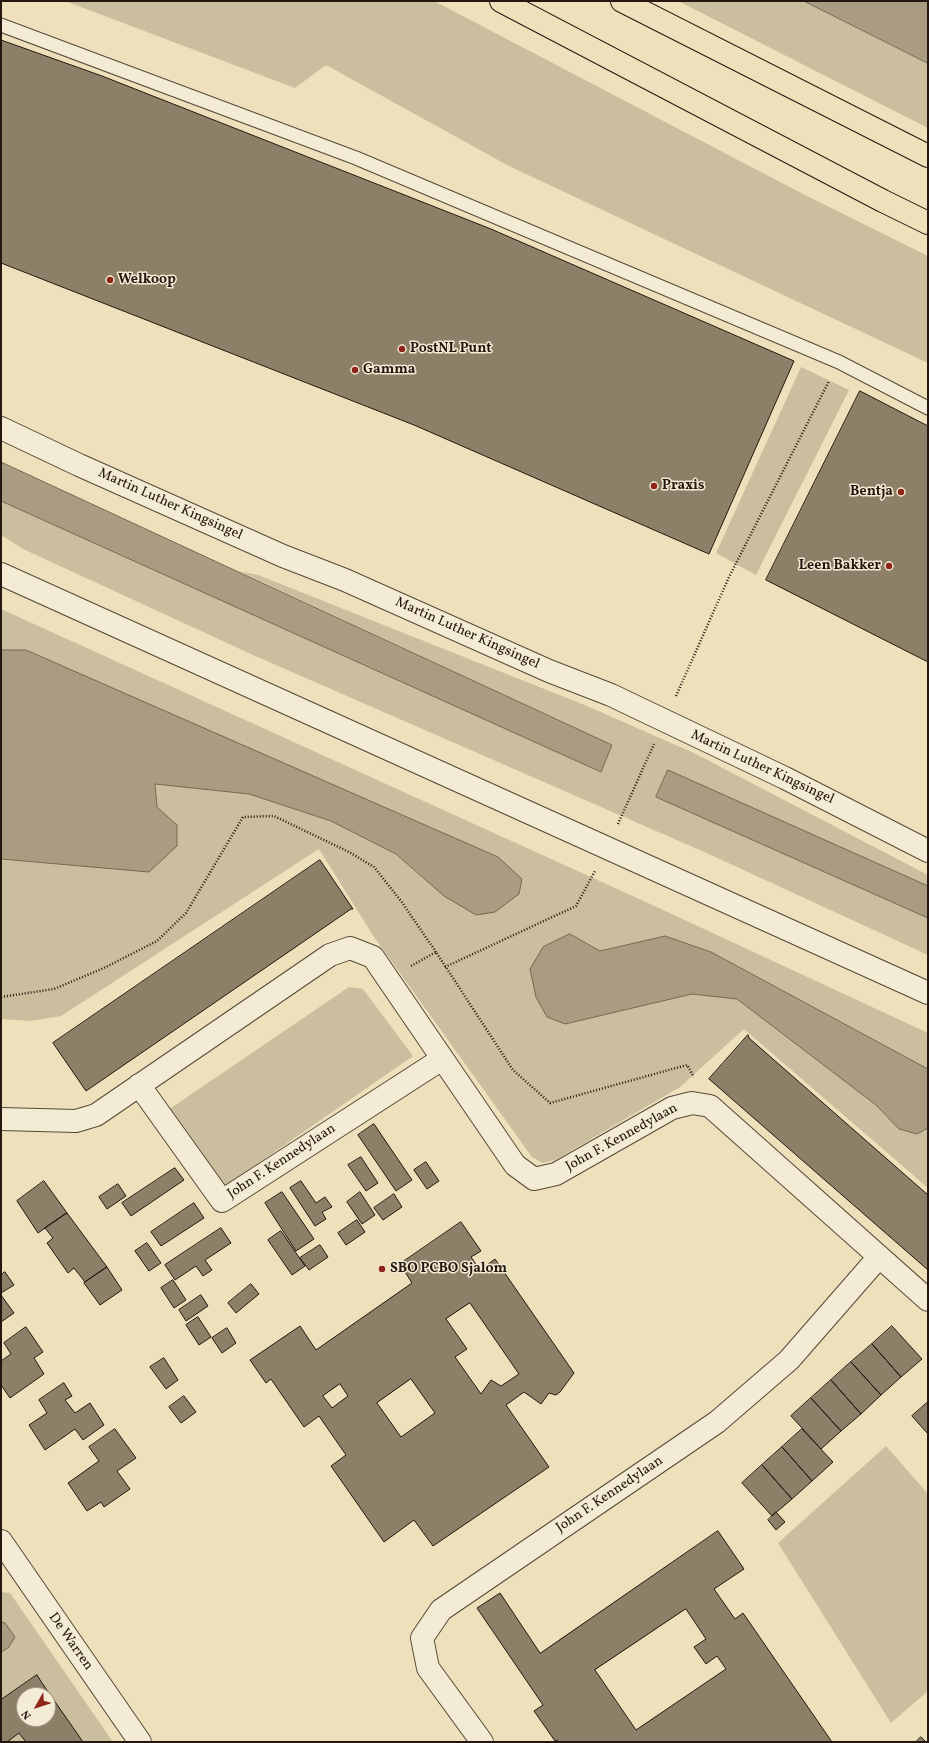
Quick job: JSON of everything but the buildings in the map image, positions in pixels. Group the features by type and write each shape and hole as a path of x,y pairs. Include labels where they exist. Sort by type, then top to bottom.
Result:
{"highway":[{"path":"501,1 883,202 928,223"},
{"path":"622,1 928,156"}],"street":[{"name":"Martin Luther Kingsingel","path":"1,428 79,465 223,529 345,580 549,671 611,695 664,722 786,778 928,851"},
{"path":"1,574 928,993"},
{"name":"John F. Kennedylaan","path":"1,1119 76,1122 96,1115 330,956 350,948 373,957 515,1165 534,1179 556,1174 672,1108 692,1103 710,1106"},
{"name":"John F. Kennedylaan","path":"140,1085 222,1201 442,1059"},
{"path":"710,1106 878,1258 928,1300"},
{"name":"John F. Kennedylaan","path":"482,1742 428,1668 422,1638 441,1610 717,1422 789,1360 878,1258"},
{"name":"De Warren","path":"2,1545 140,1742"}],"lane":[{"path":"1,25 356,158 839,362 928,408"}],"path":[{"path":"446,967 576,906 607,848 729,577 839,362"},
{"path":"1,997 54,989 104,968 157,941 186,913 243,818 274,816 349,852 374,867 401,900 513,1070 550,1103 687,1065 710,1106"},
{"path":"388,980 436,952"}],"shaded area":[{"path":"65,1 434,1 803,194 928,256 928,363 509,166 326,65 295,88"},
{"path":"678,1 804,1 928,63 928,128"},
{"path":"804,1 928,1 928,63"},
{"path":"801,367 849,390 756,575 716,553"},
{"path":"1,462 612,745 601,772 1,501"},
{"path":"1,501 601,772 612,745 239,571 258,575 587,706 694,753 928,875 928,886 900,874 656,796 928,918 928,955 711,855 253,655 23,549 1,535"},
{"path":"1,609 648,903 928,1033 928,1069 711,952 665,936 600,951 570,934 565,1024 692,994 737,999 876,1105 899,1129 917,1134 928,1128 928,1188 744,1029 680,1087 555,1160 543,1163 532,1157 374,937 319,849 61,1016 31,1021 1,1019 1,859 149,872 177,825 157,807 155,784 249,794 331,821 396,854 444,896 518,894 27,650 1,650"},
{"path":"1,650 26,650 498,857 522,879 519,894 495,912 476,915 444,896 396,854 331,821 249,794 155,784 157,807 177,825 177,846 149,872 1,859"},
{"path":"668,770 928,886 928,918 656,797"},
{"path":"570,934 600,951 665,936 711,952 928,1069 928,1128 917,1134 899,1129 876,1105 737,999 692,994 565,1024 547,1017 536,997 530,969 543,947"},
{"path":"349,987 363,989 413,1056 224,1187 168,1110"},
{"path":"886,1446 928,1494 928,1691 891,1723 778,1543"},
{"path":"1,1592 10,1593 113,1742 1,1742 1,1652 8,1648 5,1623 1,1622"},
{"path":"1,1622 5,1623 15,1637 8,1648 1,1652"}],"place":[{"name":"Welkoop","path":"110,280"},
{"name":"PostNL Punt","path":"402,349"},
{"name":"Gamma","path":"355,370"},
{"name":"Praxis","path":"654,486"},
{"name":"Bentja","path":"901,492"},
{"name":"Leen Bakker","path":"889,566"},
{"name":"SBO PCBO Sjalom","path":"382,1269"}]}
